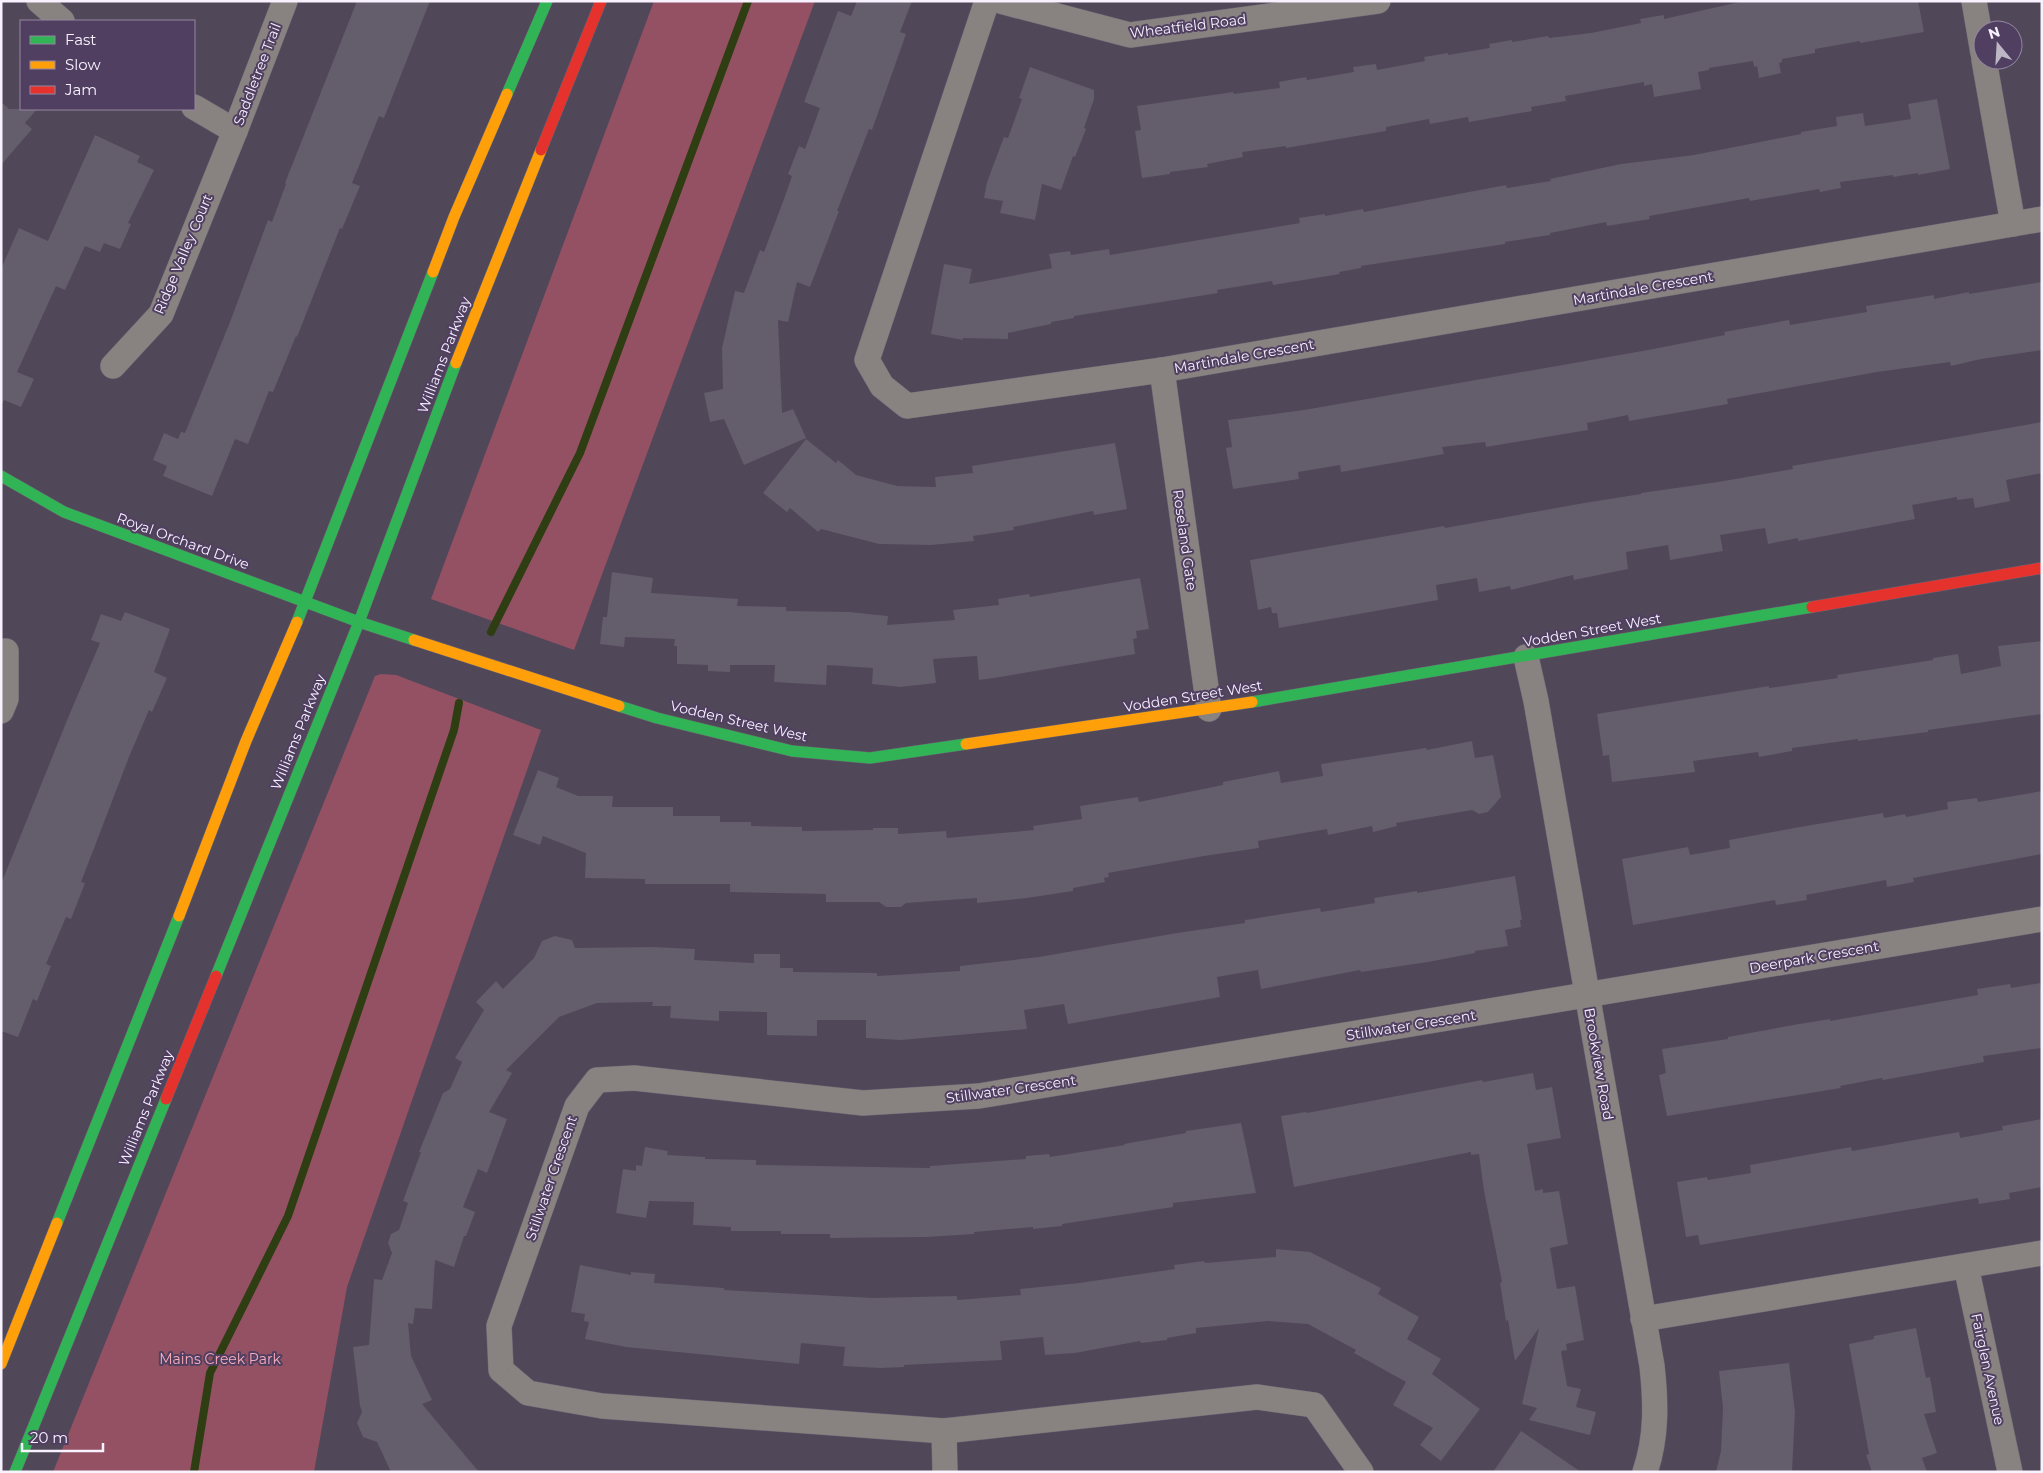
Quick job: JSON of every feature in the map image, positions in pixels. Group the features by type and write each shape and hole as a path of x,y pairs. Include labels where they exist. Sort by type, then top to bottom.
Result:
{"main road":[{"path":"1,1364 118,1076 246,741 306,602 454,217 548,1"},
{"name":"Williams Parkway","path":"15,1472 359,622 462,345 601,1"},
{"name":"Royal Orchard Drive","path":"1,476 64,512 359,622"},
{"name":"Vodden Street West","path":"359,622 658,718 792,750 870,758 1209,710 2042,568"}],"street":[{"path":"39,1 61,20"},
{"name":"Saddletree Trail","path":"195,109 235,131 285,1"},
{"name":"Martindale Crescent","path":"987,1 867,360 882,386 907,406 1162,370 2042,219"},
{"name":"Wheatfield Road","path":"1000,1 1130,35 1378,1"},
{"path":"1974,1 1977,20"},
{"path":"1986,70 2013,224"},
{"name":"Ridge Valley Court","path":"113,366 161,314 235,131"},
{"name":"Roseland Gate","path":"1162,370 1209,710"},
{"path":"1,711 6,699 6,651"},
{"name":"Brookview Road","path":"1526,657 1536,701 1652,1366 1655,1421 1652,1446 1645,1472"},
{"name":"Deerpark Crescent","path":"1587,996 2042,919"},
{"name":"Stillwater Crescent","path":"1361,1472 1314,1405 1257,1397 944,1431 602,1406 528,1393 501,1370 499,1326 577,1106 597,1080 634,1078 863,1103 979,1096 1587,996"},
{"path":"1644,1318 2042,1252"},
{"name":"Fairglen Avenue","path":"1966,1266 2010,1472"},
{"path":"944,1431 945,1472"}],"green space":[{"path":"654,1 815,1 574,650 431,599"},
{"name":"Mains Creek Park","path":"381,674 396,675 541,730 347,1287 314,1472 53,1472 375,676"}],"building":[{"path":"357,1 430,1 384,118 379,116 352,183 360,186 342,229 340,228 273,392 269,391 248,444 235,439 212,496 163,476 167,466 153,460 164,433 178,439 181,432 185,433 230,322 268,220 272,222 285,183"},
{"path":"857,1 912,1 900,32 906,34 872,130 869,129 810,287 797,282 788,322 778,320 782,413 793,409 806,438 744,465 724,419 710,422 704,393 723,389 722,348 735,291 744,293 760,250 764,252 784,199 792,176 788,174 799,146 805,149 820,108 804,102 838,11 851,16"},
{"path":"1744,1 1918,1 1924,32 1815,49 1815,53 1782,59 1782,62 1779,63 1781,73 1759,78 1757,66 1754,67 1753,61 1709,68 1709,70 1698,72 1701,89 1654,97 1652,84 1644,86 1644,82 1565,96 1566,101 1531,107 1532,111 1469,122 1468,117 1430,124 1429,119 1386,127 1386,131 1286,148 1286,146 1242,152 1243,157 1207,164 1208,167 1142,178 1135,131 1141,130 1137,106 1233,92 1234,94 1280,88 1279,82 1306,77 1307,80 1354,72 1353,67 1376,64 1377,70 1425,61 1424,57 1490,48 1489,44 1548,36 1549,38 1591,33 1641,23 1640,19 1664,15 1664,19"},
{"path":"1030,67 1094,90 1094,99 1084,128 1086,129 1075,157 1073,156 1061,190 1042,184 1035,220 1000,213 1003,201 984,198 987,182 1004,137 1008,138 1022,99 1019,98"},
{"path":"1937,99 1950,169 1918,175 1918,173 1893,177 1893,175 1840,182 1841,188 1820,192 1819,189 1750,201 1749,198 1649,216 1650,219 1607,226 1606,222 1550,233 1550,235 1505,242 1505,244 1361,266 1361,268 1339,272 1340,274 1273,285 1272,281 1217,290 1218,293 1074,316 1074,318 1051,322 1051,324 1008,333 1008,339 963,338 963,340 931,334 944,264 972,269 969,284 1052,268 1049,254 1070,251 1071,255 1109,249 1110,255 1300,223 1299,218 1325,214 1325,216 1363,209 1364,212 1506,185 1507,188 1551,181 1550,179 1621,164 1694,155 1837,126 1836,117 1863,113 1865,126 1911,119 1908,104"},
{"path":"1,102 9,109 36,110 25,123 32,129 1,165"},
{"path":"95,135 140,156 137,162 154,170 128,223 131,224 120,249 104,243 100,252 85,246 65,290 56,286 17,372 34,379 21,407 4,400 1,406 1,269 19,228 48,241"},
{"path":"2042,282 2042,350 1981,359 1951,366 1950,362 1877,372 1727,399 1728,404 1629,421 1628,415 1587,423 1588,430 1486,447 1485,442 1442,447 1444,454 1341,472 1340,465 1298,472 1299,479 1233,489 1226,448 1232,447 1228,420 1304,410 1648,350 1725,335 1724,332 1789,320 1790,325 1867,312 1866,306 1934,295 1934,299"},
{"path":"2042,422 2042,473 2006,480 2010,501 1975,508 1973,498 1957,500 1957,497 1912,505 1915,519 1798,541 1798,538 1768,544 1765,528 1720,535 1723,551 1670,560 1668,545 1626,552 1628,569 1574,580 1573,575 1511,590 1510,586 1479,592 1477,578 1436,585 1438,600 1279,628 1277,613 1272,613 1271,607 1258,610 1250,560 1793,469 1792,466"},
{"path":"806,439 836,463 838,460 856,475 897,486 936,487 935,477 973,473 972,466 1115,443 1127,509 1094,515 1093,511 1013,527 1014,530 973,536 974,541 931,545 879,544 821,529 818,532 790,508 787,512 763,493"},
{"path":"612,572 653,578 651,593 738,599 737,606 786,607 786,611 849,612 888,616 887,625 955,620 953,610 999,605 998,599 1029,594 1030,597 1140,578 1149,629 1136,631 1137,638 1133,639 1135,654 994,678 979,680 977,656 933,659 936,683 900,687 872,684 873,668 827,665 826,685 774,682 775,665 730,665 730,672 708,671 708,665 677,664 677,646 674,646 675,639 625,637 624,647 600,644 603,617 607,617"},
{"path":"125,612 170,629 154,672 167,678 152,712 149,710 129,757 81,882 85,883 71,919 66,917 46,964 51,966 37,1001 33,999 18,1037 1,1031 1,884 100,643 91,640 101,614 121,621"},
{"path":"2042,641 2042,714 1928,730 1928,732 1792,748 1792,751 1759,757 1758,752 1693,761 1695,772 1612,782 1609,755 1603,756 1597,714 1769,686 1769,688 1838,678 1837,675 1933,660 1933,658 1958,654 1961,674 2001,666 1998,646"},
{"path":"1472,741 1475,758 1493,755 1501,797 1488,812 1479,814 1472,810 1396,823 1397,826 1373,832 1372,826 1328,835 1327,829 1258,841 1259,848 1108,873 1109,877 1104,878 1105,882 1073,888 1073,891 977,903 977,898 906,903 901,907 886,907 879,902 826,902 826,894 730,892 730,884 645,884 645,879 585,878 586,853 543,836 540,845 513,835 538,770 559,778 556,787 578,796 613,796 612,807 673,807 673,816 720,816 720,822 751,822 751,826 802,827 802,831 898,828 898,834 946,831 947,838 1034,830 1033,826 1082,819 1080,806 1138,797 1139,802 1223,785 1223,782 1279,771 1281,783 1323,776 1321,764 1426,748 1427,750"},
{"path":"2042,791 2042,854 1913,878 1914,882 1887,887 1886,880 1806,895 1807,900 1776,905 1775,900 1633,925 1622,859 1688,847 1690,855 1730,848 1729,840 1800,827 1883,813 1884,818 1905,814 1906,817 1948,809 1947,802 1977,798 1978,802"},
{"path":"1515,876 1522,920 1520,920 1521,927 1505,930 1508,946 1475,951 1475,953 1428,962 1361,972 1360,970 1261,989 1258,970 1217,977 1220,997 1068,1024 1064,1004 1024,1010 1027,1029 901,1040 866,1038 866,1020 817,1020 817,1036 767,1035 767,1012 719,1011 719,1021 670,1018 671,1006 652,1006 653,1002 597,1003 559,1017 506,1070 512,1073 489,1112 507,1119 487,1173 478,1169 463,1207 475,1212 466,1236 464,1236 454,1267 435,1260 432,1309 415,1308 413,1324 408,1323 411,1356 432,1400 422,1404 479,1472 391,1472 377,1442 363,1437 357,1423 362,1412 353,1347 369,1345 374,1279 382,1280 392,1253 388,1243 391,1234 399,1230 408,1203 403,1201 421,1152 419,1152 443,1093 450,1089 462,1062 455,1058 484,1010 476,1002 496,981 503,989 534,958 542,941 555,936 572,940 575,948 652,947 695,949 694,960 754,963 754,954 780,954 780,968 793,968 793,972 877,973 877,976 960,971 960,966 1039,957 1245,923 1245,920 1320,908 1321,912 1375,903 1374,898 1417,891 1417,893"},
{"path":"2040,983 2042,998 2042,1048 1983,1056 1984,1062 1883,1080 1882,1078 1840,1086 1841,1088 1667,1116 1659,1075 1666,1073 1662,1049 1728,1039 1728,1037 1799,1024 1830,1019 1830,1021 1978,995 1977,989 2010,984 2011,988"},
{"path":"1533,1073 1536,1090 1552,1087 1561,1138 1527,1144 1535,1191 1543,1189 1543,1193 1559,1191 1568,1244 1550,1248 1557,1289 1575,1286 1584,1340 1566,1344 1567,1350 1561,1351 1567,1386 1581,1389 1576,1407 1596,1412 1590,1435 1529,1420 1537,1408 1522,1404 1539,1328 1515,1361 1508,1320 1506,1321 1500,1283 1502,1282 1484,1191 1479,1154 1471,1155 1471,1152 1294,1187 1281,1116 1307,1113 1482,1080 1483,1082"},
{"path":"2042,1119 2042,1187 2009,1193 2010,1199 1979,1204 1978,1198 1700,1245 1698,1235 1686,1237 1677,1182 1707,1177 1708,1180 1751,1173 1750,1165 1851,1147 1852,1151 1959,1132 1960,1138 2003,1130 2002,1126"},
{"path":"1241,1123 1256,1193 1173,1203 1173,1207 1062,1224 1062,1226 927,1237 830,1238 830,1234 781,1234 781,1231 731,1231 731,1227 693,1225 694,1202 649,1201 646,1218 616,1213 623,1169 636,1171 636,1165 642,1166 645,1147 668,1151 667,1155 705,1157 705,1159 756,1160 756,1165 930,1168 930,1166 1026,1159 1026,1156 1049,1154 1050,1157 1125,1145 1186,1133 1186,1131"},
{"path":"1276,1249 1310,1252 1381,1288 1378,1294 1419,1317 1407,1339 1441,1359 1432,1374 1480,1409 1441,1461 1420,1445 1433,1428 1393,1405 1406,1382 1354,1353 1356,1350 1308,1324 1268,1321 1196,1328 1196,1333 1167,1338 1167,1340 1141,1343 1140,1341 1075,1353 1045,1355 1043,1337 1000,1341 1002,1360 880,1368 843,1366 845,1347 801,1343 799,1364 626,1347 585,1339 589,1322 584,1321 585,1314 571,1312 580,1265 631,1275 631,1272 655,1274 654,1283 724,1288 724,1290 873,1298 957,1296 957,1300 1021,1295 1020,1289 1079,1283 1175,1269 1174,1265 1204,1261 1205,1263 1276,1257"},
{"path":"1916,1328 1926,1378 1930,1377 1936,1412 1924,1414 1937,1453 1922,1458 1927,1472 1872,1472 1866,1455 1869,1454 1849,1344 1874,1339 1874,1336"},
{"path":"1789,1363 1795,1412 1792,1472 1716,1472 1721,1451 1723,1408 1719,1371"},
{"path":"1521,1431 1581,1472 1493,1472"}],"waterway":[{"path":"491,632 580,453 748,1"},
{"path":"194,1472 210,1373 288,1216 454,730 459,703"}],"traffic: fast":[{"path":"507,94 547,1"},
{"path":"297,622 433,272"},
{"path":"216,976 359,622 456,363"},
{"path":"1,476 64,512 359,622 414,640"},
{"path":"1252,702 1812,607"},
{"path":"619,706 657,718 792,751 870,758 966,744"},
{"path":"57,1223 179,916"},
{"path":"15,1472 166,1099"}],"traffic: slow":[{"path":"433,272 454,217 507,94"},
{"path":"456,363 541,150"},
{"path":"179,916 246,741 297,622"},
{"path":"414,640 619,706"},
{"path":"966,744 1252,702"},
{"path":"1,1364 57,1223"}],"traffic: jam":[{"path":"541,150 601,1"},
{"path":"1812,607 2042,568"},
{"path":"166,1099 216,976"}]}
